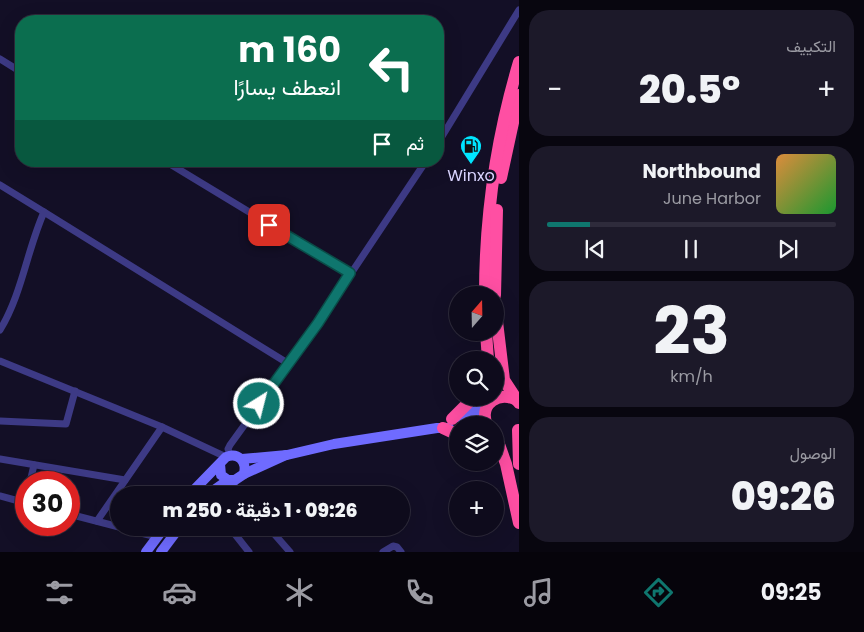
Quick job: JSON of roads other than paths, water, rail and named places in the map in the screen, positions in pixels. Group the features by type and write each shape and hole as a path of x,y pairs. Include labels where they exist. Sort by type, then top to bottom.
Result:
{"highway":[{"path":"485,286 485,254 492,176 503,121 519,62"},
{"path":"495,286 496,216 499,187 519,95"},
{"path":"499,341 504,380 518,402"},
{"path":"504,396 507,396 518,402"},
{"path":"440,428 449,432"},
{"path":"504,435 518,429 519,464"},
{"path":"504,456 519,523"},
{"path":"501,471 512,490"}],"street":[{"path":"444,133 519,10"},
{"path":"0,59 15,68"},
{"path":"175,167 350,273"},
{"path":"234,486 230,480 221,475 228,448 289,364 422,167"},
{"path":"0,185 289,364"},
{"path":"0,330 12,308 32,240 44,212"},
{"path":"0,361 162,427 225,459 287,455 334,444 449,425"},
{"path":"0,421 66,424 75,391"},
{"path":"466,416 483,406"},
{"path":"97,521 162,427"},
{"path":"221,486 230,480 239,479 244,474 275,462 287,455"},
{"path":"0,459 125,480"},
{"path":"198,486 225,459"},
{"path":"242,459 245,467 244,474"},
{"path":"33,471 34,465"},
{"path":"0,496 15,499"},
{"path":"80,517 110,524"},
{"path":"146,552 157,536"},
{"path":"161,552 173,536"},
{"path":"236,536 249,552"},
{"path":"276,536 290,552"},
{"path":"383,552 393,546 400,549 401,552"}],"place":[{"name":"Winxo","path":"471,165"}]}
